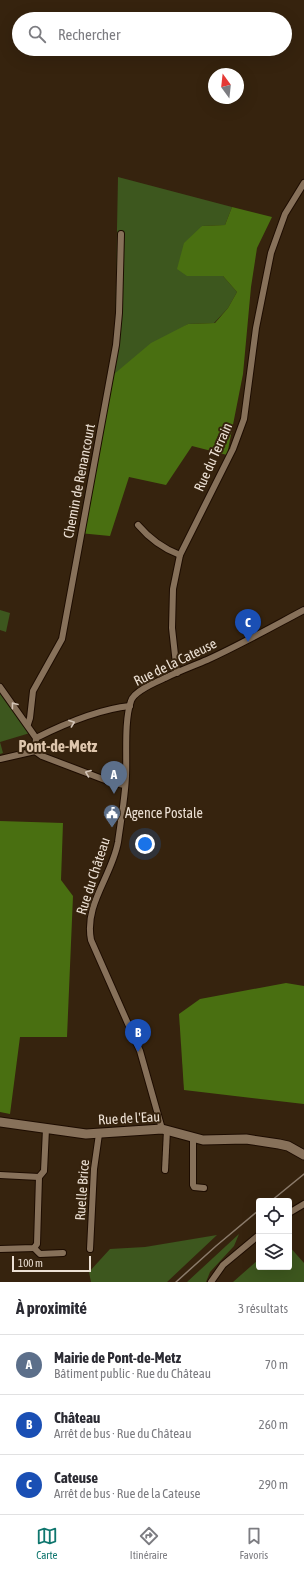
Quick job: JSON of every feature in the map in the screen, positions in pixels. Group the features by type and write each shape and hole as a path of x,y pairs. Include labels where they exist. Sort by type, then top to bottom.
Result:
{"street":[{"name":"Rue du Terrain","path":"177,673 172,628 173,589 180,555 233,449 244,419 256,328 270,253 285,214 304,183"},
{"name":"Chemin de Renancourt","path":"28,724 33,691 62,639 116,345 119,313 121,234"},
{"path":"138,525 146,534 158,543 180,555"},
{"name":"Rue de la Cateuse","path":"36,738 113,708 130,706 133,696 153,684 208,660 304,610"},
{"path":"0,687 28,724 36,738 35,751"},
{"name":"Rue du Château","path":"130,706 125,786 117,844 114,857 100,888 94,906 91,918 90,933 91,940 140,1051 165,1130 165,1170"},
{"path":"0,759 35,751 42,756 113,783 125,786"},
{"name":"Rue de l'Eau","path":"0,1122 78,1134 165,1130 193,1138 208,1140 246,1140 279,1144 295,1149 304,1155"},
{"path":"34,1248 37,1244 39,1177 44,1171 46,1129"},
{"name":"Ruelle Brice","path":"90,1249 94,1169 99,1134"},
{"path":"193,1138 193,1185 194,1187 204,1188"},
{"path":"0,1175 39,1177"},
{"path":"292,1212 304,1204"},
{"path":"211,1282 223,1265 256,1238"},
{"path":"0,1249 34,1248 40,1254 63,1254"}],"green space":[{"path":"118,177 232,207 225,225 202,226 187,276 223,276 237,292 228,308 214,323 188,324 107,380 115,333"},
{"path":"232,207 272,217 257,248 251,287 243,374 227,455 192,446 166,485 129,477 110,536 79,533 107,380 151,343 188,324 215,323 228,308 237,292 223,276 187,276 177,269 184,243 202,226 225,225"},
{"path":"0,610 10,613 6,632 0,630"},
{"path":"0,691 30,733 0,742"},
{"path":"0,742 3,753 0,754"},
{"path":"0,821 63,823 61,880 73,896 67,1037 20,1037 10,1114 0,1112"},
{"path":"286,983 304,986 304,1104 184,1090 179,1014 200,999"},
{"path":"239,1234 234,1246 210,1272 206,1282 187,1282"},
{"path":"217,1235 167,1282 91,1282 89,1272 110,1249 145,1247"},
{"path":"292,1249 304,1263 304,1282 233,1282 256,1262 256,1270 292,1270"}],"railway":[{"path":"275,1198 304,1174"},
{"path":"176,1282 256,1213"}],"place":[{"name":"Cateuse","path":"248,642"},
{"name":"Mairie de Pont-de-Metz","path":"114,794"},
{"name":"Agence Postale","path":"112,828"},
{"name":"Château","path":"138,1052"}],"district":[{"name":"Pont-de-Metz","path":"58,746"}]}
